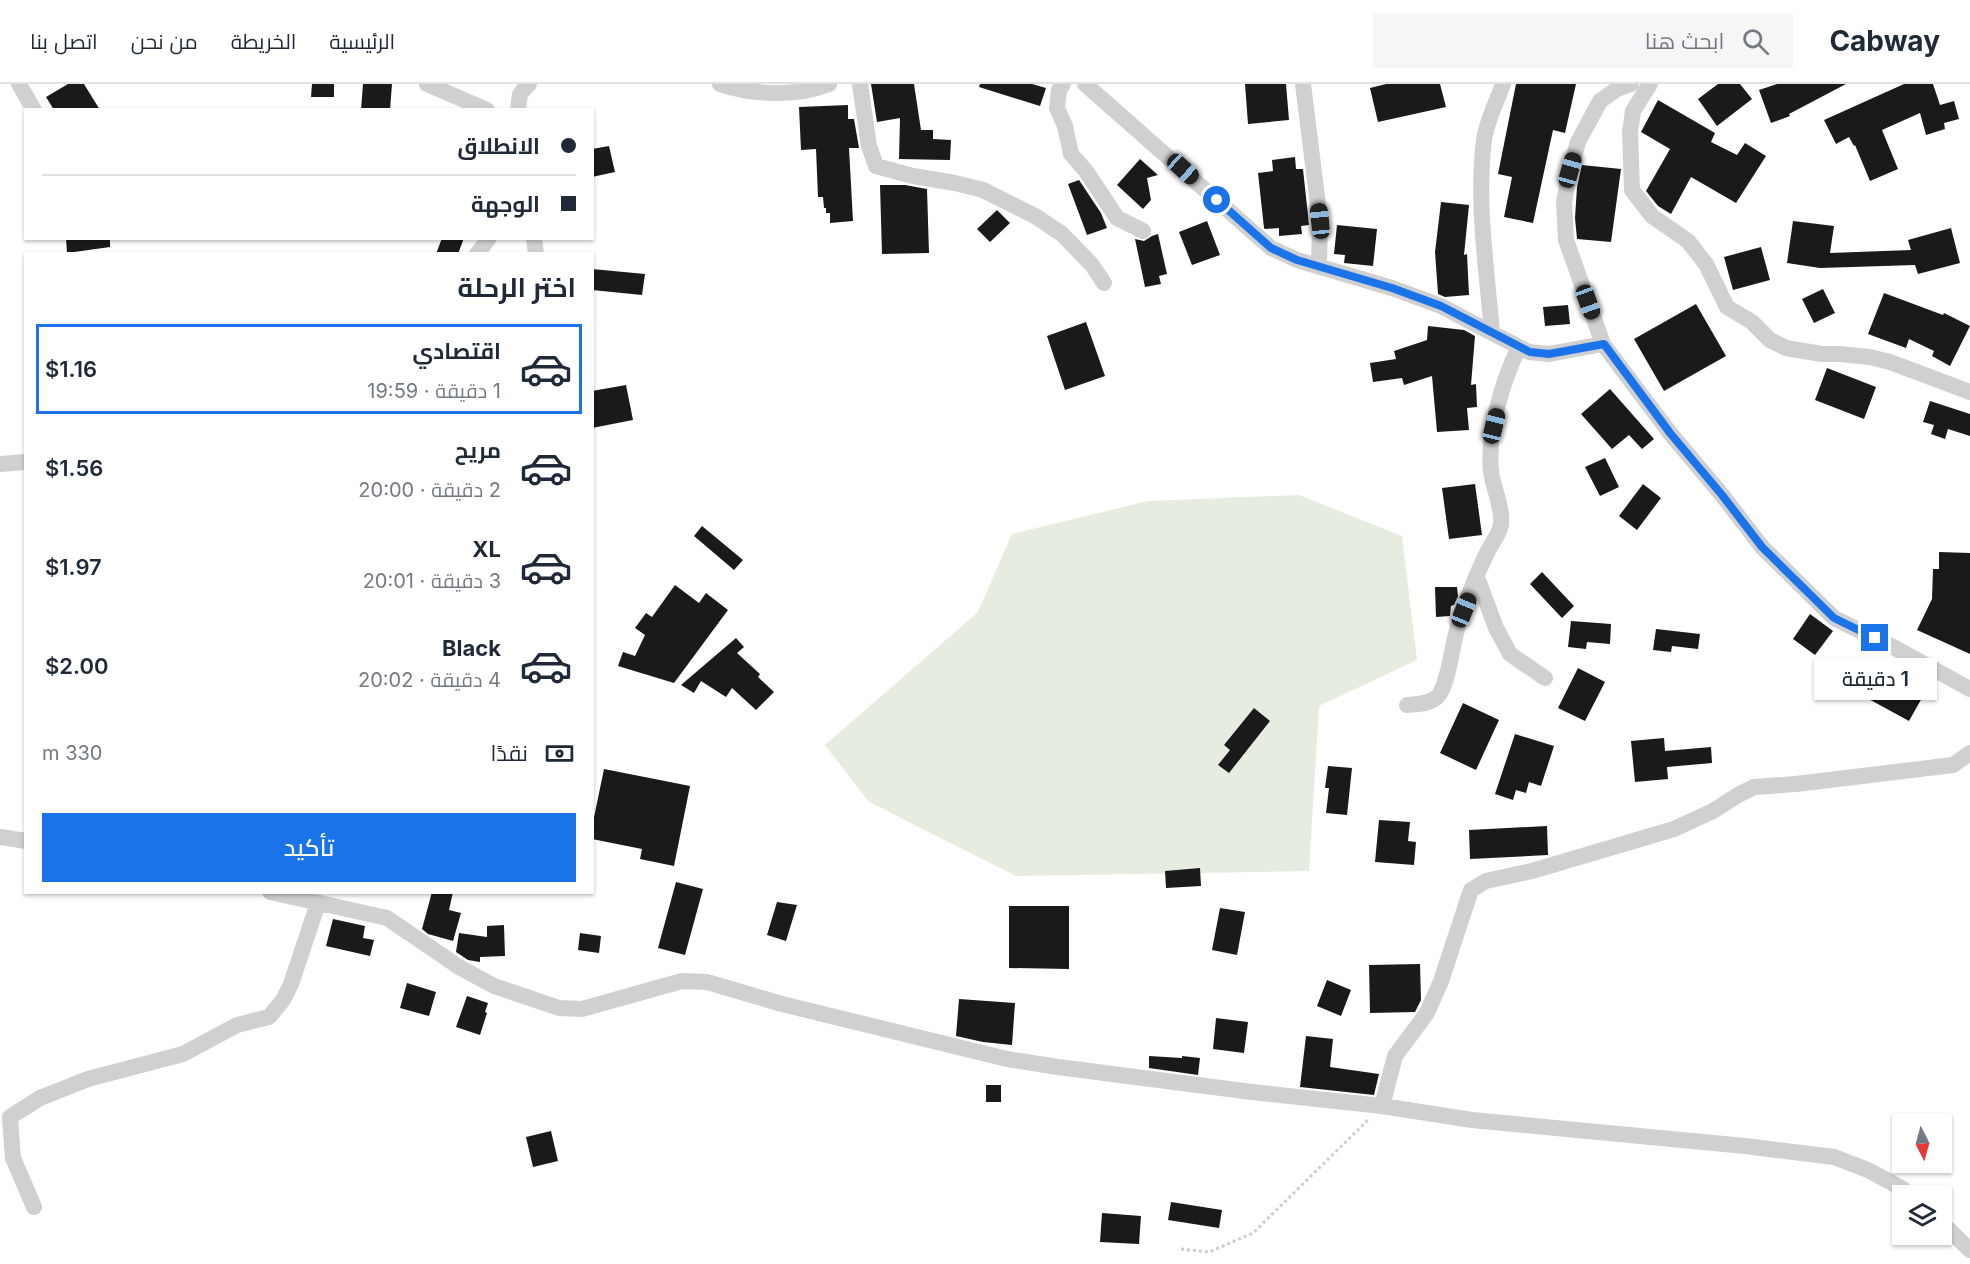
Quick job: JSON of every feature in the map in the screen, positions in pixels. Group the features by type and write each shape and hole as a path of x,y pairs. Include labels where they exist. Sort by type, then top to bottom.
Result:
{"street":[{"path":"19,84 33,108"},
{"path":"427,84 482,108"},
{"path":"518,108 520,94 529,84"},
{"path":"720,84 747,91 788,92 817,89 829,84"},
{"path":"860,84 869,146 876,165 913,176 983,190 1035,216 1062,234 1092,265 1104,284"},
{"path":"1063,84 1059,90 1057,108 1065,126 1071,154 1086,171 1117,218 1143,231"},
{"path":"1085,84 1271,248 1297,260 1392,288 1441,306 1530,352 1549,354 1604,344"},
{"path":"1303,84 1320,221 1319,267"},
{"path":"1492,333 1482,214 1482,177 1484,138 1503,84"},
{"path":"1650,84 1634,111 1630,132 1632,190 1652,216 1688,241 1694,248 1706,264 1727,307 1752,322 1770,340 1786,348 1822,354 1870,357 1890,362 1970,392"},
{"path":"1617,86 1600,101 1578,142 1564,202 1566,240 1604,344 1670,433 1762,547 1834,618 1970,689"},
{"path":"1407,705 1426,703 1439,695 1458,627 1489,548 1499,531 1500,510 1493,487 1490,450 1502,391 1519,347"},
{"path":"0,464 24,462"},
{"path":"1477,577 1496,628 1510,654 1545,678"},
{"path":"1382,1106 1395,1056 1427,1012 1441,981 1471,890 1486,880 1532,872 1674,829 1754,788 1953,765 1970,753"},
{"path":"0,837 24,841"},
{"path":"279,894 387,918 459,967 494,987 559,1008 582,1009 682,981 707,982 782,1004 1007,1059 1164,1081 1382,1106 1472,1120 1745,1146 1834,1157 1868,1170 1896,1185"},
{"path":"34,1207 13,1158 10,1117 40,1098 88,1079 183,1054 237,1025 269,1017 283,1000 291,984 297,960 318,903"},
{"path":"1952,1233 1970,1250"}],"path":[{"path":"1181,1249 1209,1251 1253,1233 1382,1106"}],"shaded area":[{"path":"1299,495 1402,536 1417,660 1319,706 1309,871 1016,876 869,802 825,745 978,612 1012,534 1148,501"}],"building":[{"path":"68,84 84,84 99,108 53,108 46,97"},
{"path":"312,84 334,84 334,97 311,97"},
{"path":"363,84 392,84 390,108 361,108"},
{"path":"871,84 914,84 921,130 933,130 933,139 951,140 950,160 899,159 900,118 877,122"},
{"path":"980,84 1032,84 1046,88 1040,106 979,87"},
{"path":"1245,84 1286,84 1289,120 1248,124"},
{"path":"1386,84 1440,84 1446,107 1378,122 1370,88"},
{"path":"1516,84 1576,84 1565,133 1553,130 1533,223 1504,217 1512,177 1498,174"},
{"path":"1718,84 1740,84 1752,99 1717,126 1698,99"},
{"path":"1777,84 1846,84 1789,114 1790,116 1771,123 1759,90"},
{"path":"1904,84 1933,84 1940,105 1954,101 1959,119 1944,123 1945,129 1926,135 1920,113 1882,130 1898,169 1870,181 1855,145 1849,137 1836,144 1824,120"},
{"path":"1658,100 1715,133 1711,142 1737,155 1745,143 1766,156 1736,203 1691,177 1671,214 1658,206 1646,191 1670,149 1641,132"},
{"path":"848,105 848,119 854,119 859,148 849,148 853,221 830,223 830,213 826,213 823,197 818,197 816,149 801,150 799,107"},
{"path":"609,146 615,172 594,177 594,149"},
{"path":"1295,157 1296,169 1303,169 1309,225 1301,226 1302,234 1279,236 1279,228 1264,228 1258,173 1273,171 1272,160"},
{"path":"1140,159 1158,175 1147,178 1151,200 1143,209 1117,185"},
{"path":"1582,165 1621,169 1611,242 1577,239 1575,218 1577,187"},
{"path":"1079,180 1101,213 1107,228 1087,235 1068,184"},
{"path":"880,185 905,185 927,189 929,253 882,254"},
{"path":"1441,202 1469,205 1464,255 1467,254 1469,295 1445,297 1438,294 1435,252"},
{"path":"997,210 1010,223 990,242 977,229"},
{"path":"1207,221 1220,255 1192,265 1179,232"},
{"path":"1793,221 1834,226 1830,253 1911,250 1908,240 1951,228 1960,263 1918,274 1915,265 1820,268 1787,263"},
{"path":"1337,225 1377,229 1373,266 1344,263 1345,255 1334,254"},
{"path":"1158,234 1167,274 1159,276 1161,284 1145,287 1135,239 1144,241"},
{"path":"66,240 110,240 110,247 67,252"},
{"path":"441,240 463,240 459,252 437,252"},
{"path":"1761,247 1770,280 1733,290 1724,257"},
{"path":"594,269 645,274 642,295 594,290"},
{"path":"1823,289 1835,313 1814,323 1802,299"},
{"path":"1884,293 1943,315 1944,313 1970,326 1950,366 1932,356 1934,351 1909,339 1906,348 1868,334"},
{"path":"1696,304 1726,356 1664,391 1634,339"},
{"path":"1568,305 1570,324 1545,326 1543,307"},
{"path":"1086,322 1105,376 1065,390 1047,336"},
{"path":"1428,326 1464,330 1475,336 1471,385 1476,384 1477,407 1467,408 1469,430 1437,432 1432,376 1404,385 1402,378 1373,382 1370,363 1396,359 1394,351 1427,340"},
{"path":"1827,368 1876,387 1864,419 1815,400"},
{"path":"626,385 633,420 594,428 594,391"},
{"path":"1610,389 1654,439 1642,449 1629,435 1612,449 1581,414"},
{"path":"1930,401 1970,414 1970,436 1948,429 1945,439 1931,434 1934,425 1923,422"},
{"path":"1605,458 1619,487 1600,496 1585,467"},
{"path":"1475,484 1482,535 1449,539 1442,488"},
{"path":"1643,484 1661,498 1637,530 1619,516"},
{"path":"702,526 743,560 734,570 694,536"},
{"path":"1939,552 1970,553 1970,654 1917,630 1932,599 1933,569 1939,569"},
{"path":"1542,572 1574,606 1562,618 1530,584"},
{"path":"675,585 699,603 706,593 728,610 674,683 618,666 623,652 635,656 645,635 635,628 646,613 652,617"},
{"path":"1435,587 1457,587 1458,596 1454,605 1451,606 1450,616 1436,617"},
{"path":"1810,614 1833,631 1815,655 1793,639"},
{"path":"1571,621 1611,624 1610,644 1587,642 1586,649 1568,647"},
{"path":"1656,629 1700,634 1698,649 1672,646 1671,652 1653,650"},
{"path":"736,638 744,647 737,653 760,674 758,677 774,692 756,710 732,688 726,697 701,681 694,693 681,685"},
{"path":"1871,659 1927,689 1909,721 1854,691"},
{"path":"1578,668 1605,682 1585,721 1558,708"},
{"path":"1463,703 1499,720 1476,770 1440,753"},
{"path":"1254,708 1270,721 1229,773 1218,765 1230,750 1224,745"},
{"path":"1515,734 1554,746 1541,786 1529,782 1526,793 1516,790 1513,800 1495,794"},
{"path":"1664,738 1665,751 1711,747 1712,763 1667,767 1668,779 1635,782 1631,741"},
{"path":"1328,766 1352,768 1347,815 1326,813 1329,788 1325,788"},
{"path":"604,769 690,786 674,866 640,859 642,849 594,839 594,817"},
{"path":"1379,820 1410,822 1408,841 1416,842 1414,865 1375,862"},
{"path":"1547,826 1548,855 1470,859 1469,830"},
{"path":"1200,868 1201,886 1166,888 1165,871"},
{"path":"676,882 703,889 685,955 658,948"},
{"path":"431,894 453,894 449,910 461,913 453,941 428,934 422,929"},
{"path":"777,902 797,905 786,941 767,935"},
{"path":"1009,906 1069,906 1069,969 1009,968"},
{"path":"1220,908 1245,912 1237,955 1212,950"},
{"path":"333,919 365,926 363,938 374,940 370,956 326,946"},
{"path":"504,925 505,956 480,957 480,962 468,960 456,952 459,933 487,937 487,926"},
{"path":"580,933 601,936 599,953 578,950"},
{"path":"1420,964 1421,1000 1415,1012 1370,1013 1369,965"},
{"path":"1327,980 1351,990 1341,1016 1317,1006"},
{"path":"407,983 436,992 429,1016 400,1008"},
{"path":"467,996 488,1003 480,1035 456,1027"},
{"path":"959,999 1015,1003 1012,1045 956,1036"},
{"path":"1216,1018 1248,1022 1244,1053 1213,1049"},
{"path":"1306,1036 1333,1039 1330,1067 1379,1074 1374,1095 1300,1087"},
{"path":"1149,1056 1200,1058 1198,1075 1149,1068"},
{"path":"986,1085 1001,1085 1001,1102 986,1102"},
{"path":"551,1131 558,1161 533,1167 526,1137"},
{"path":"1171,1202 1222,1210 1219,1228 1168,1220"},
{"path":"1102,1213 1141,1216 1139,1244 1100,1242"}],"route":[{"path":"1217,200 1271,248 1297,260 1392,288 1441,306 1530,352 1549,354 1604,344 1670,433 1762,547 1834,618 1875,638"}]}
